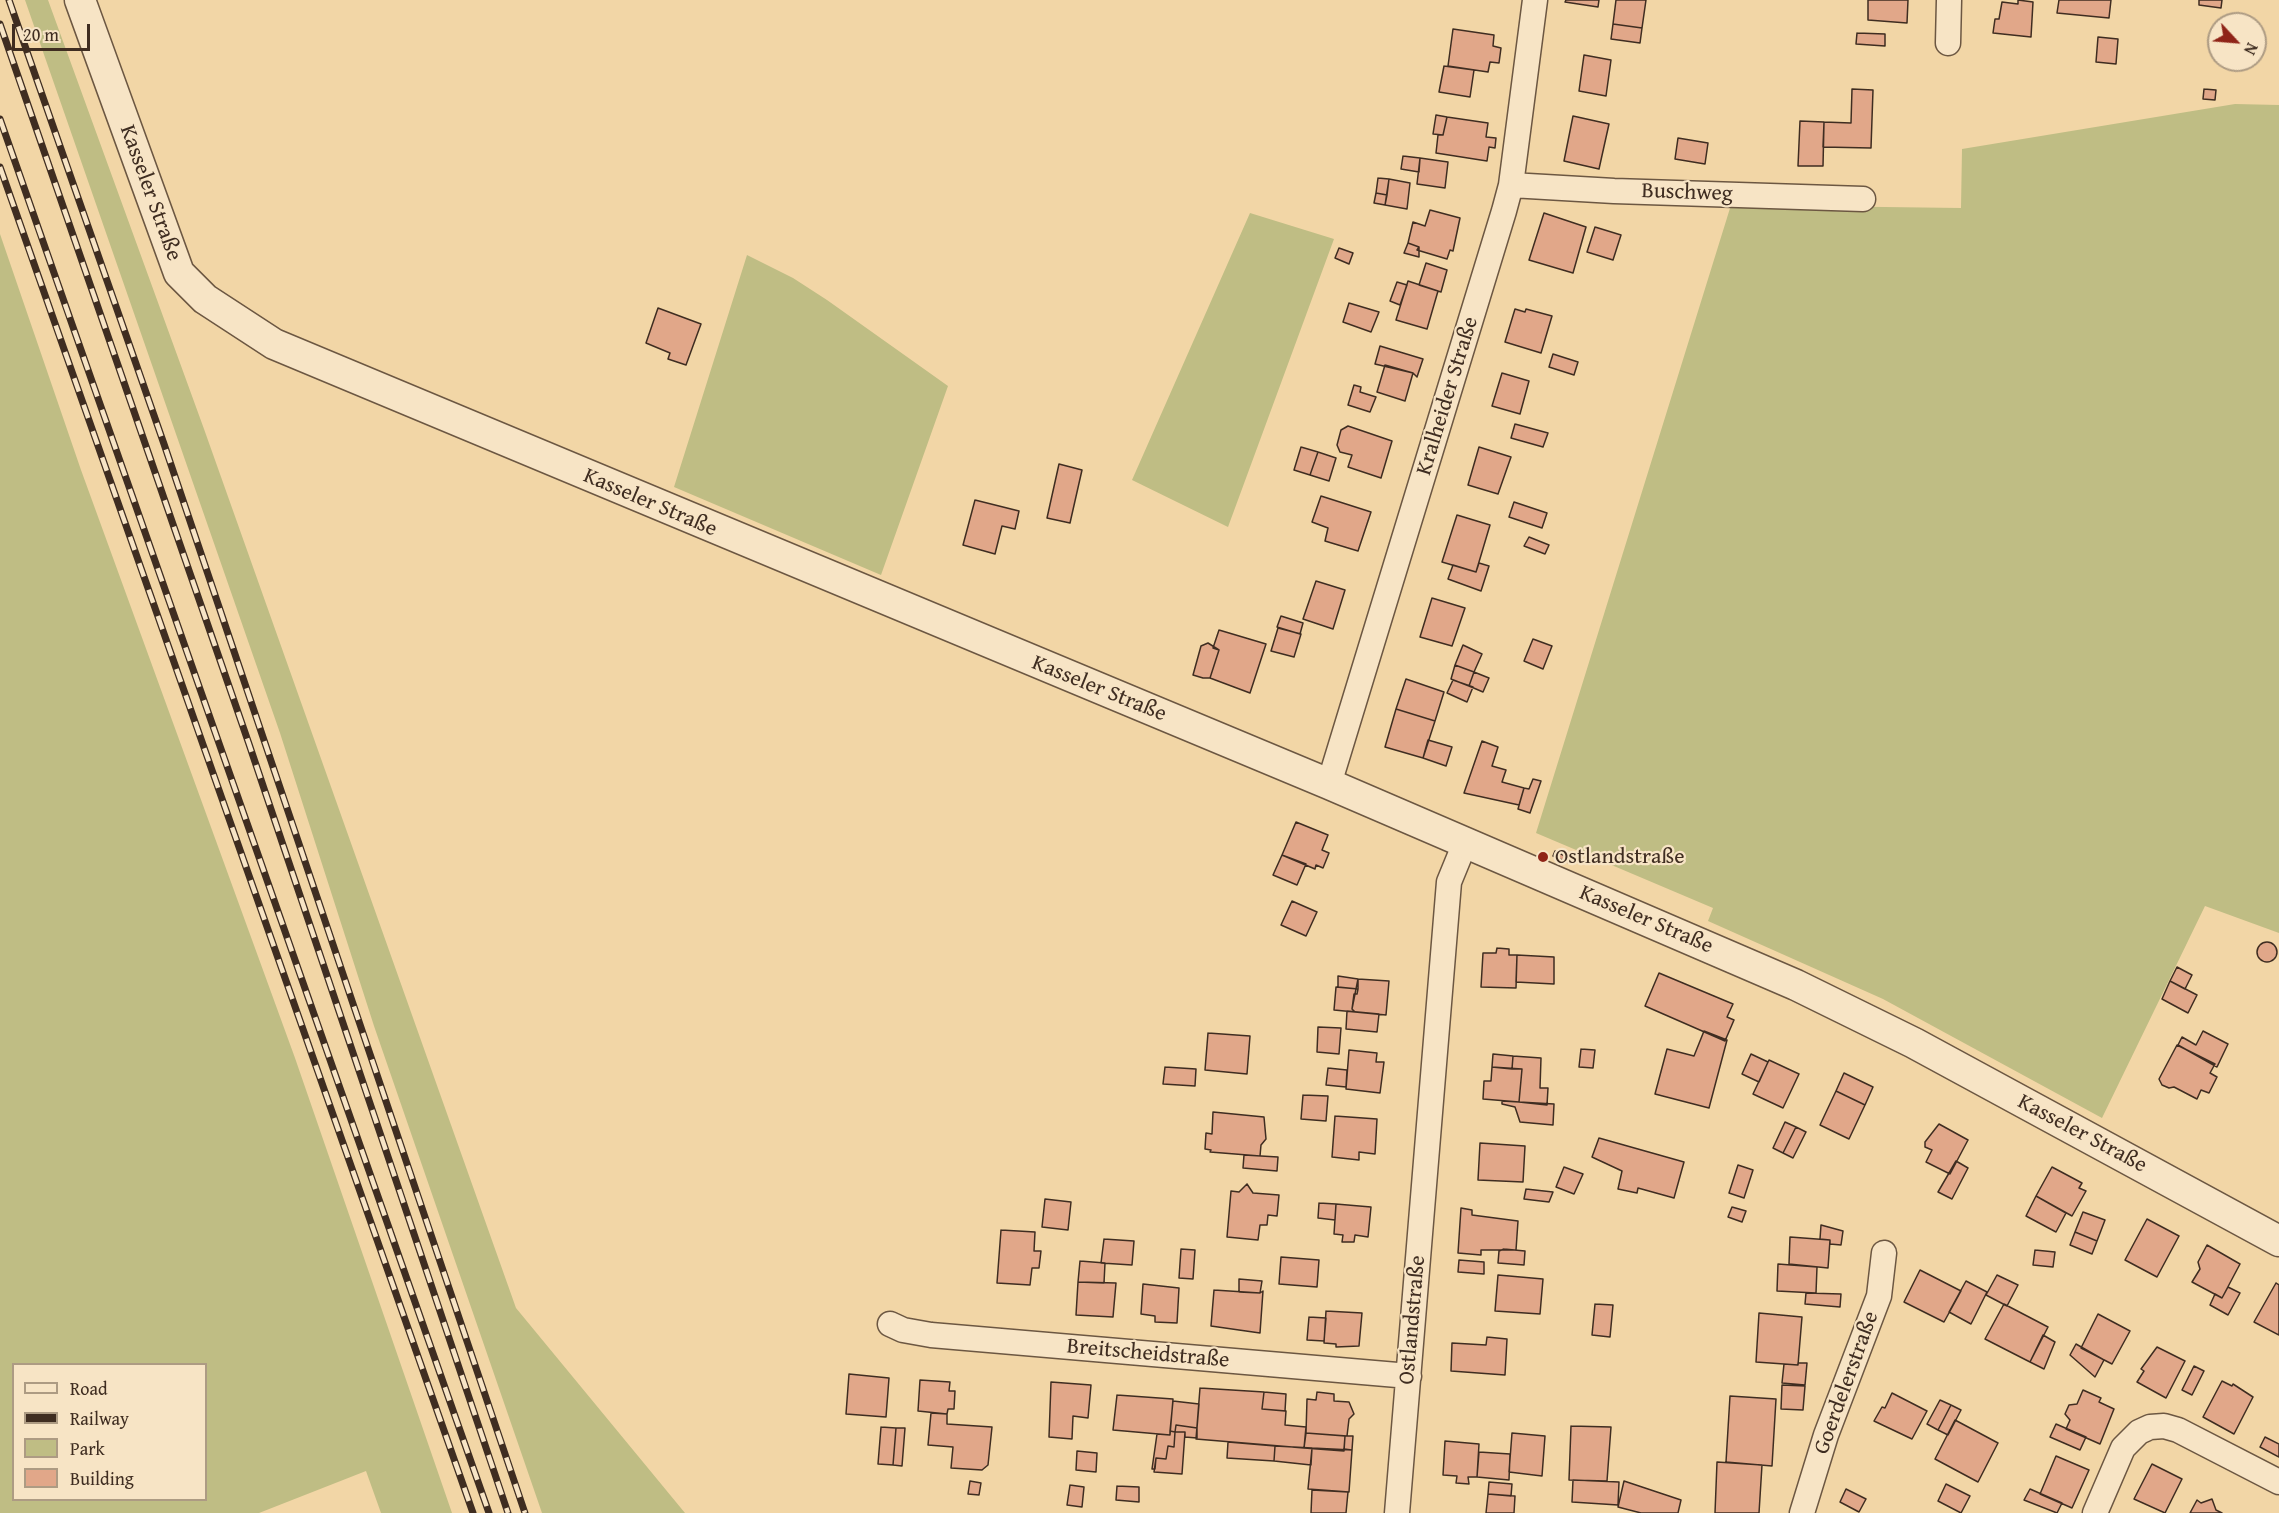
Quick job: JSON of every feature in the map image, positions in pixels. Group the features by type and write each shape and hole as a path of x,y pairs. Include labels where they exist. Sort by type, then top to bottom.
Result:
{"street":[{"name":"Kasseler Straße","path":"80,0 179,273 204,299 236,322 274,344 1329,784 1851,1011 2279,1241"},
{"name":"Kralheider Straße","path":"1329,784 1511,185 1535,0"},
{"path":"1948,43 1949,0"},
{"name":"Buschweg","path":"1511,185 1614,191 1863,198"},
{"name":"Ostlandstraße","path":"1397,1513 1449,882 1465,843"},
{"name":"Goerdelerstraße","path":"1802,1513 1826,1435 1879,1296 1884,1252"},
{"name":"Breitscheidstraße","path":"890,1324 903,1330 931,1335 1409,1376"},
{"path":"2095,1513 2122,1448 2130,1439 2150,1427 2164,1426 2178,1430 2279,1482"}],"green space":[{"path":"25,0 48,0 204,429 516,1308 685,1513 542,1513 374,1026 280,733"},
{"path":"2235,104 2279,105 2279,933 2205,906 2102,1118 1883,999 1708,921 1713,908 1536,833 1731,205 1961,208 1962,149"},
{"path":"1250,213 1334,239 1228,527 1132,480"},
{"path":"0,234 81,470 295,1058 452,1513 381,1513 366,1471 259,1513 0,1513"},
{"path":"747,255 793,278 827,300 948,386 881,575 674,487"}],"building":[{"path":"1566,0 1599,0 1598,7 1565,2"},
{"path":"1616,0 1646,0 1642,28 1613,24"},
{"path":"1868,0 1908,0 1907,23 1868,20"},
{"path":"2018,0 2033,2 2031,37 1993,33 1995,19 1999,19 2002,2 2018,4"},
{"path":"2059,0 2111,0 2109,18 2057,13"},
{"path":"2199,0 2222,0 2221,8 2199,5"},
{"path":"1613,24 1642,28 1640,43 1611,39"},
{"path":"1453,29 1494,35 1493,46 1501,48 1499,63 1490,62 1488,72 1448,66"},
{"path":"1857,33 1885,34 1885,46 1856,44"},
{"path":"2098,37 2118,39 2116,64 2096,62"},
{"path":"1584,55 1611,60 1606,96 1579,91"},
{"path":"1444,66 1474,70 1470,97 1439,92"},
{"path":"1852,89 1873,90 1871,148 1823,147 1824,122 1851,123"},
{"path":"2204,89 2216,90 2215,100 2203,99"},
{"path":"1436,115 1447,117 1443,135 1433,134"},
{"path":"1573,116 1609,124 1599,169 1564,161"},
{"path":"1447,117 1488,123 1486,137 1496,138 1495,148 1489,147 1487,161 1436,153 1438,135 1443,135"},
{"path":"1800,121 1824,122 1823,166 1798,166"},
{"path":"1678,138 1708,143 1705,164 1675,159"},
{"path":"1403,156 1420,158 1419,172 1401,169"},
{"path":"1420,158 1448,162 1445,188 1417,184"},
{"path":"1378,178 1389,179 1387,195 1376,193"},
{"path":"1389,179 1410,183 1407,209 1385,205"},
{"path":"1376,193 1387,195 1385,205 1374,203"},
{"path":"1430,210 1460,218 1453,251 1450,250 1447,259 1417,250 1419,247 1408,243 1413,222 1425,226"},
{"path":"1544,213 1586,227 1573,273 1529,260"},
{"path":"1595,227 1621,235 1613,260 1587,252"},
{"path":"1408,243 1419,247 1419,257 1404,253"},
{"path":"1339,248 1353,253 1349,264 1335,258"},
{"path":"1426,263 1447,270 1441,292 1419,285"},
{"path":"1408,281 1438,291 1427,329 1396,320"},
{"path":"1397,282 1407,285 1400,305 1390,301"},
{"path":"1349,303 1379,312 1371,332 1343,322"},
{"path":"658,308 701,324 686,365 668,359 670,353 646,343"},
{"path":"1515,309 1525,312 1526,309 1552,316 1541,353 1505,342"},
{"path":"1380,346 1423,359 1417,377 1413,373 1375,364"},
{"path":"1553,354 1578,362 1574,375 1549,367"},
{"path":"1385,365 1413,373 1405,401 1377,392"},
{"path":"1502,373 1529,381 1520,414 1492,406"},
{"path":"1354,385 1361,387 1360,392 1376,397 1370,412 1348,405"},
{"path":"1515,424 1548,433 1543,447 1511,438"},
{"path":"1348,426 1392,441 1381,478 1348,467 1352,455 1340,452 1337,445 1341,430"},
{"path":"1301,447 1318,452 1310,475 1294,470"},
{"path":"1479,447 1511,457 1498,494 1468,485"},
{"path":"1318,452 1336,458 1329,481 1310,475"},
{"path":"1059,464 1082,470 1070,523 1047,518"},
{"path":"1321,496 1371,512 1358,551 1325,541 1328,528 1312,522"},
{"path":"975,500 1019,511 1015,529 1002,526 995,554 963,545"},
{"path":"1514,502 1547,513 1542,528 1509,517"},
{"path":"1457,515 1490,525 1476,572 1442,562"},
{"path":"1529,537 1549,545 1545,554 1524,546"},
{"path":"1479,563 1489,566 1481,591 1448,579 1453,565 1476,572"},
{"path":"1316,581 1345,590 1333,629 1303,619"},
{"path":"1432,598 1465,608 1452,646 1420,637"},
{"path":"1281,616 1303,623 1300,634 1277,627"},
{"path":"1278,628 1301,634 1294,657 1271,651"},
{"path":"1219,630 1266,644 1250,693 1210,678 1219,650 1213,648"},
{"path":"1533,639 1552,646 1543,669 1524,661"},
{"path":"1208,643 1219,650 1210,678 1203,678 1193,675 1201,646"},
{"path":"1463,645 1482,654 1474,672 1455,665"},
{"path":"1455,665 1474,672 1469,686 1451,679"},
{"path":"1474,672 1489,678 1483,692 1469,686"},
{"path":"1406,679 1444,692 1435,721 1396,709"},
{"path":"1453,680 1473,687 1467,702 1447,693"},
{"path":"1396,709 1435,721 1423,758 1385,747"},
{"path":"1428,740 1452,747 1446,766 1423,758"},
{"path":"1482,741 1498,747 1492,766 1506,770 1502,782 1524,788 1519,805 1464,793"},
{"path":"1533,779 1541,781 1530,813 1518,809 1524,788 1529,789"},
{"path":"1296,822 1328,835 1322,850 1329,853 1323,868 1316,865 1315,869 1282,855"},
{"path":"1555,851 1571,859 1569,863 1553,856"},
{"path":"1282,855 1306,864 1297,885 1273,875"},
{"path":"1292,901 1317,912 1306,936 1281,925"},
{"path":"2263,942 2271,942 2277,948 2277,956 2271,962 2263,962 2257,956 2257,948"},
{"path":"1497,948 1509,949 1509,955 1517,955 1516,988 1481,987 1483,953 1496,953"},
{"path":"1517,955 1554,957 1554,984 1516,982"},
{"path":"2177,967 2192,975 2185,989 2170,981"},
{"path":"1659,973 1733,1004 1727,1017 1734,1020 1725,1041 1645,1006"},
{"path":"1338,976 1358,979 1358,989 1338,987"},
{"path":"1358,979 1389,981 1386,1015 1355,1012 1352,1009"},
{"path":"2170,981 2197,995 2188,1013 2162,999"},
{"path":"1336,987 1358,989 1357,994 1354,994 1352,1009 1355,1012 1334,1010"},
{"path":"1347,1011 1379,1014 1377,1032 1346,1029"},
{"path":"1318,1027 1341,1028 1339,1054 1317,1052"},
{"path":"1704,1031 1727,1040 1709,1108 1655,1094 1667,1049 1694,1056"},
{"path":"2203,1031 2228,1044 2217,1067 2178,1045 2182,1037 2196,1045"},
{"path":"1208,1033 1250,1036 1247,1074 1205,1070"},
{"path":"2177,1045 2215,1064 2210,1073 2217,1077 2209,1093 2201,1090 2197,1099 2174,1087 2169,1088 2162,1085 2159,1079"},
{"path":"1581,1049 1595,1050 1593,1068 1579,1067"},
{"path":"1349,1050 1377,1053 1376,1062 1384,1062 1380,1093 1346,1089"},
{"path":"1493,1054 1513,1056 1512,1069 1492,1067"},
{"path":"1751,1054 1768,1062 1759,1082 1742,1074"},
{"path":"1513,1056 1541,1058 1540,1088 1548,1088 1547,1105 1519,1102 1522,1069 1512,1069"},
{"path":"1769,1060 1799,1074 1783,1108 1753,1094"},
{"path":"1165,1067 1196,1069 1195,1086 1163,1084"},
{"path":"1492,1067 1522,1069 1519,1102 1483,1099 1484,1081 1491,1081"},
{"path":"1328,1068 1347,1070 1346,1087 1326,1085"},
{"path":"1844,1073 1873,1087 1865,1105 1836,1091"},
{"path":"1836,1091 1865,1105 1849,1139 1820,1125"},
{"path":"1303,1095 1328,1096 1326,1121 1301,1119"},
{"path":"1502,1101 1554,1104 1553,1125 1520,1122 1515,1107 1502,1104"},
{"path":"1213,1112 1264,1117 1266,1139 1261,1145 1260,1156 1210,1152 1211,1150 1205,1149 1206,1133 1212,1134"},
{"path":"1335,1116 1377,1119 1375,1154 1359,1152 1359,1160 1332,1157"},
{"path":"1785,1122 1796,1127 1783,1153 1773,1148"},
{"path":"1939,1124 1968,1140 1950,1174 1926,1162 1932,1150 1925,1147 1925,1142"},
{"path":"1796,1127 1806,1132 1793,1158 1783,1153"},
{"path":"1599,1138 1684,1162 1674,1198 1638,1188 1637,1193 1618,1189 1622,1171 1592,1157"},
{"path":"1480,1143 1525,1146 1523,1182 1478,1180"},
{"path":"1244,1155 1278,1157 1277,1171 1243,1168"},
{"path":"1956,1161 1968,1168 1952,1199 1938,1192"},
{"path":"1738,1165 1753,1170 1744,1198 1729,1193"},
{"path":"1564,1167 1583,1174 1574,1194 1556,1187"},
{"path":"2052,1167 2082,1183 2079,1188 2086,1191 2072,1216 2036,1196"},
{"path":"1247,1184 1253,1193 1279,1195 1277,1216 1268,1215 1267,1225 1260,1225 1258,1240 1227,1237 1231,1191 1239,1192"},
{"path":"1526,1189 1553,1192 1549,1202 1524,1199"},
{"path":"2036,1196 2066,1213 2056,1232 2026,1216"},
{"path":"1045,1199 1071,1202 1068,1230 1042,1227"},
{"path":"1319,1203 1336,1204 1335,1220 1318,1218"},
{"path":"1336,1204 1371,1207 1368,1237 1355,1235 1354,1242 1342,1242 1343,1235 1334,1234"},
{"path":"1732,1207 1746,1211 1742,1222 1728,1217"},
{"path":"1461,1208 1472,1210 1472,1215 1518,1221 1516,1250 1481,1250 1481,1255 1458,1253"},
{"path":"2083,1212 2105,1220 2097,1241 2075,1232"},
{"path":"2147,1219 2179,1236 2157,1277 2125,1260"},
{"path":"1821,1225 1843,1231 1841,1245 1830,1244 1830,1240 1820,1239"},
{"path":"1001,1230 1035,1232 1034,1251 1041,1251 1039,1268 1032,1268 1030,1285 997,1283"},
{"path":"2075,1232 2097,1241 2092,1254 2070,1245"},
{"path":"1790,1237 1830,1240 1828,1268 1789,1264"},
{"path":"1104,1239 1134,1241 1132,1265 1101,1263"},
{"path":"2207,1245 2240,1264 2222,1298 2192,1282 2200,1269 2198,1262"},
{"path":"1181,1249 1195,1250 1193,1279 1179,1278"},
{"path":"1504,1249 1525,1251 1524,1265 1498,1263 1499,1251"},
{"path":"2035,1250 2055,1252 2053,1267 2033,1265"},
{"path":"1281,1257 1319,1260 1317,1287 1279,1284"},
{"path":"1459,1260 1484,1262 1484,1274 1458,1272"},
{"path":"1080,1261 1105,1263 1104,1283 1078,1282"},
{"path":"1778,1264 1817,1267 1816,1293 1777,1291"},
{"path":"1920,1270 1961,1291 1944,1322 1904,1302"},
{"path":"1498,1275 1543,1279 1540,1314 1495,1311"},
{"path":"1997,1275 2018,1285 2007,1306 1986,1295"},
{"path":"1239,1279 1262,1281 1260,1293 1239,1292"},
{"path":"1966,1281 1987,1292 1971,1324 1949,1312"},
{"path":"1078,1282 1116,1283 1113,1317 1076,1315"},
{"path":"2276,1283 2279,1285 2279,1335 2254,1322"},
{"path":"1143,1284 1179,1288 1177,1323 1155,1322 1155,1316 1141,1314"},
{"path":"2228,1287 2240,1293 2228,1315 2210,1305 2215,1294 2222,1298"},
{"path":"1214,1290 1260,1293 1263,1291 1260,1333 1211,1326"},
{"path":"1806,1293 1841,1294 1840,1307 1805,1304"},
{"path":"1595,1304 1613,1305 1610,1337 1592,1335"},
{"path":"2004,1304 2048,1327 2030,1362 1985,1339"},
{"path":"1326,1311 1362,1313 1359,1346 1336,1347 1336,1344 1324,1343"},
{"path":"1759,1313 1802,1317 1798,1365 1756,1362"},
{"path":"2098,1314 2130,1331 2112,1364 2081,1348"},
{"path":"1309,1317 1326,1318 1324,1341 1307,1340"},
{"path":"2043,1335 2055,1342 2044,1369 2030,1362"},
{"path":"1487,1337 1507,1339 1505,1375 1451,1371 1452,1343 1486,1345"},
{"path":"2076,1344 2104,1360 2095,1377 2070,1355"},
{"path":"2157,1347 2185,1361 2166,1398 2137,1382 2144,1371 2141,1369"},
{"path":"1798,1363 1807,1363 1805,1385 1782,1383 1784,1364 1798,1365"},
{"path":"2194,1366 2204,1371 2192,1395 2182,1390"},
{"path":"849,1374 889,1378 886,1417 846,1414"},
{"path":"920,1380 950,1382 949,1391 955,1391 954,1409 948,1409 947,1414 918,1411"},
{"path":"2222,1381 2232,1386 2233,1384 2253,1397 2234,1434 2203,1417"},
{"path":"1051,1382 1091,1385 1088,1418 1073,1416 1072,1439 1049,1437"},
{"path":"1782,1385 1805,1386 1803,1410 1781,1409"},
{"path":"1200,1388 1264,1392 1262,1409 1286,1411 1285,1425 1306,1427 1304,1448 1196,1439"},
{"path":"2083,1390 2101,1398 2099,1402 2114,1409 2100,1444 2066,1429 2070,1420 2065,1414 2069,1405 2077,1404"},
{"path":"1264,1392 1286,1394 1285,1411 1262,1409"},
{"path":"1317,1392 1334,1394 1334,1401 1349,1402 1354,1414 1349,1419 1347,1436 1306,1433 1307,1399 1316,1400"},
{"path":"1892,1393 1927,1411 1912,1439 1874,1421 1882,1407 1885,1408"},
{"path":"1117,1395 1173,1399 1170,1435 1113,1430"},
{"path":"1730,1396 1776,1399 1772,1466 1726,1462"},
{"path":"1940,1400 1951,1405 1938,1430 1927,1424"},
{"path":"1173,1401 1199,1404 1197,1428 1176,1425 1175,1432 1170,1431"},
{"path":"1951,1405 1961,1410 1948,1435 1938,1430"},
{"path":"931,1413 947,1414 947,1424 992,1427 988,1465 982,1470 951,1468 953,1447 928,1445"},
{"path":"1955,1420 1998,1443 1978,1482 1935,1459"},
{"path":"2056,1424 2086,1437 2080,1450 2050,1437"},
{"path":"1176,1425 1197,1428 1197,1438 1185,1437 1185,1432 1175,1432"},
{"path":"1571,1426 1611,1427 1607,1481 1569,1480"},
{"path":"881,1427 896,1428 893,1465 878,1464"},
{"path":"896,1428 905,1428 902,1466 893,1465"},
{"path":"1170,1431 1175,1432 1174,1447 1168,1446 1166,1459 1156,1458 1155,1469 1152,1469 1157,1434 1170,1435"},
{"path":"1175,1432 1185,1432 1182,1474 1154,1472 1156,1458 1166,1459 1168,1446 1174,1447"},
{"path":"1306,1433 1345,1436 1344,1451 1304,1448"},
{"path":"1512,1433 1545,1436 1542,1476 1509,1472"},
{"path":"1345,1436 1353,1436 1352,1450 1344,1449"},
{"path":"2265,1437 2279,1444 2279,1457 2260,1447"},
{"path":"1445,1441 1479,1444 1477,1477 1468,1477 1469,1484 1456,1483 1457,1476 1443,1475"},
{"path":"1228,1442 1275,1446 1274,1461 1227,1458"},
{"path":"1275,1446 1312,1448 1311,1465 1274,1461"},
{"path":"1312,1448 1352,1450 1349,1492 1308,1489"},
{"path":"1077,1451 1097,1453 1096,1472 1076,1470"},
{"path":"1479,1452 1510,1454 1509,1480 1477,1477"},
{"path":"2056,1456 2089,1470 2072,1508 2040,1494"},
{"path":"1717,1462 1762,1465 1759,1513 1715,1513"},
{"path":"2152,1464 2182,1479 2165,1513 2134,1499"},
{"path":"1573,1480 1619,1482 1618,1505 1572,1502"},
{"path":"970,1481 981,1483 979,1495 968,1494"},
{"path":"1624,1481 1681,1500 1678,1513 1641,1513 1618,1507"},
{"path":"1489,1482 1512,1484 1511,1496 1488,1494"},
{"path":"1946,1484 1970,1496 1961,1513 1938,1501"},
{"path":"1070,1485 1084,1487 1082,1507 1067,1505"},
{"path":"1117,1486 1139,1487 1139,1502 1116,1500"},
{"path":"1846,1489 1866,1499 1859,1512 1840,1502"},
{"path":"2030,1489 2062,1503 2057,1513 2024,1500"},
{"path":"1312,1490 1348,1492 1346,1513 1311,1513"},
{"path":"1488,1494 1515,1496 1514,1513 1486,1513"},
{"path":"2212,1499 2216,1510 2222,1513 2190,1513 2197,1500 2201,1503"}],"railway":[{"path":"9,0 164,444 525,1513"},
{"path":"0,24 249,744 508,1513"},
{"path":"0,119 489,1513"},
{"path":"0,167 473,1513"}],"place":[{"name":"Ostlandstraße","path":"1543,857"}]}
